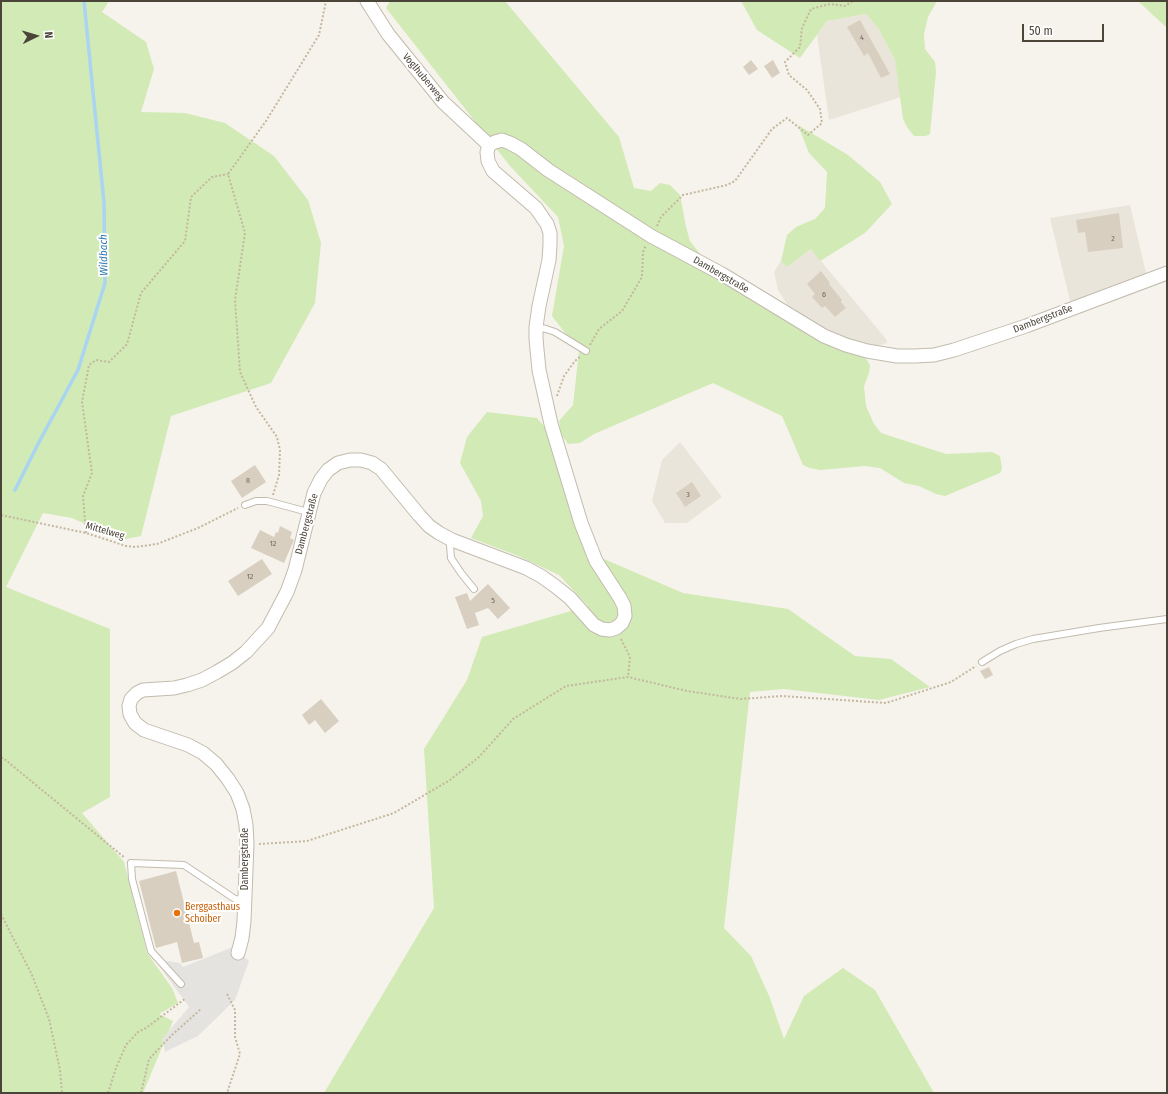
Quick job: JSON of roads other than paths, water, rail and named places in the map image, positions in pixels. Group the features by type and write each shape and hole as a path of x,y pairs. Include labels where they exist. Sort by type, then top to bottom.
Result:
{"street":[{"name":"Voglhuberweg","path":"367,1 392,40 443,102 489,145"},
{"name":"Dambergstraße","path":"489,145 502,140 510,142 548,170 652,236 722,274 824,336 846,345 867,351 897,356 934,355 976,344 1167,273"},
{"path":"489,145 487,152 488,161 493,171 536,208 547,224 550,233 548,260 536,328"},
{"name":"Dambergstraße","path":"238,953 242,938 246,900 247,844 243,809 237,793 216,764 203,753 188,745 144,730 135,724 130,714 129,706 132,699 137,693 143,690 174,688 202,680 232,663 259,639 268,628 287,592 299,556 308,512 314,493 321,479 328,470 338,463 350,460 361,460 372,463 381,469 429,526 439,533 452,540 526,568 541,576 570,598 594,625 602,629 610,630 616,628 622,623 624,606 603,574 594,556 558,451 547,409 537,355 536,328"}],"lane":[{"path":"536,328 554,332 586,351"},
{"path":"245,505 256,501 271,502 308,512"},
{"path":"452,540 450,545 451,558 474,589"},
{"path":"982,662 1000,651 1033,638 1167,619"},
{"path":"181,984 151,951 132,879 131,863 184,865 235,899 246,900"}],"waterway":[{"name":"Wildbach","path":"15,490 78,370 105,283 104,203 84,1"}],"place":[{"name":"Berggasthaus Schoiber","path":"177,913"}]}
